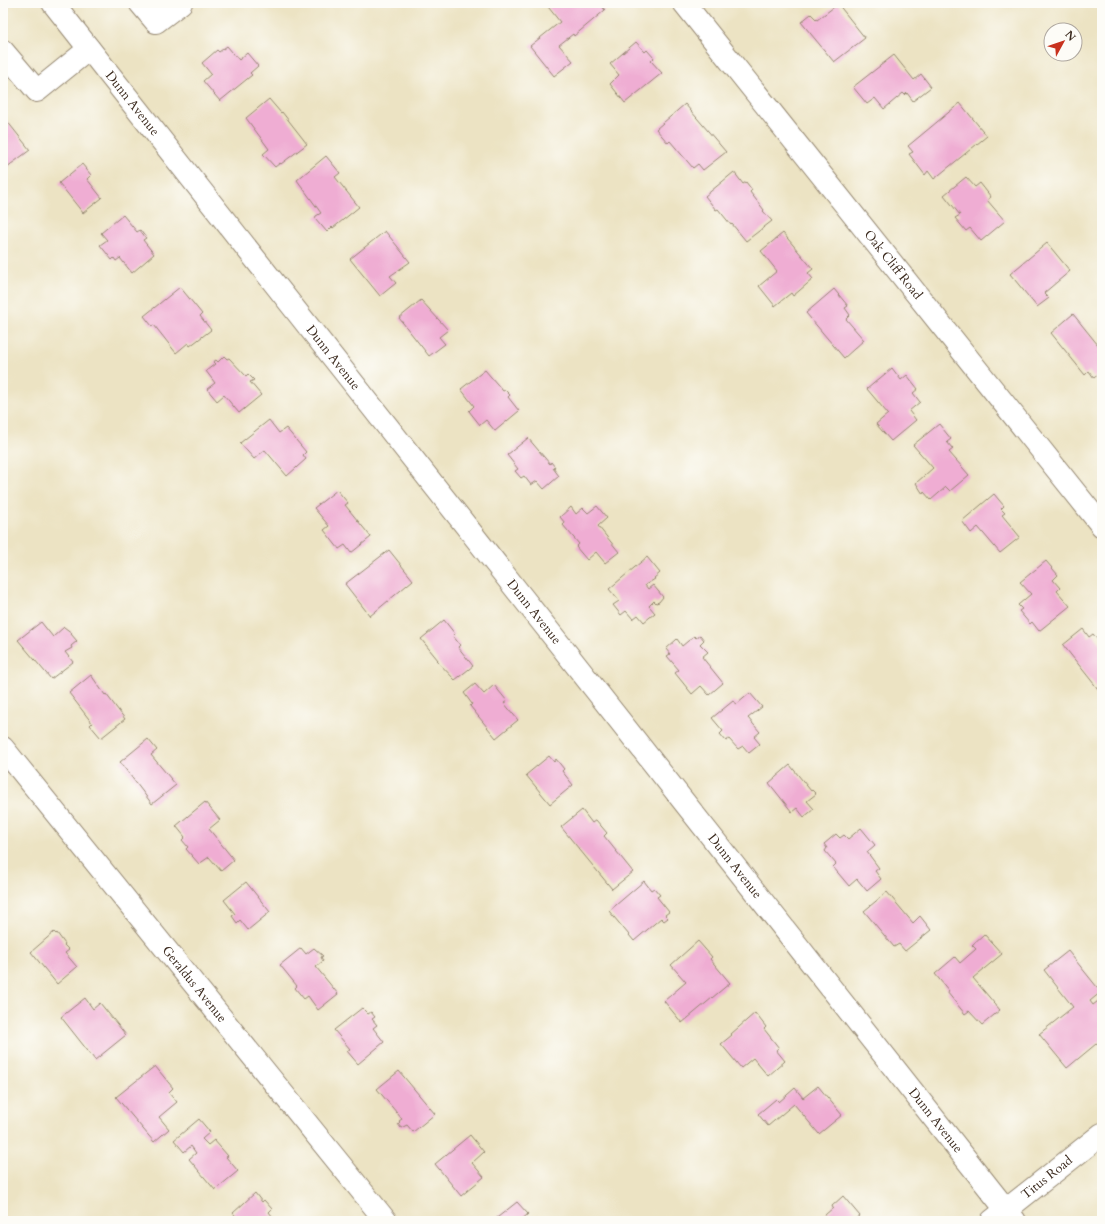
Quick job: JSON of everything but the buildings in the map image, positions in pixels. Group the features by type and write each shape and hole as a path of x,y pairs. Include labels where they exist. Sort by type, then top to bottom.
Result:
{"street":[{"name":"Dunn Avenue","path":"53,3 1005,1217"},
{"path":"140,3 156,22 181,3"},
{"name":"Oak Cliff Road","path":"684,3 1102,526"},
{"path":"3,51 37,91 89,48"},
{"name":"Geraldus Avenue","path":"3,748 386,1221"},
{"name":"Titus Road","path":"1005,1217 1102,1134"}]}
